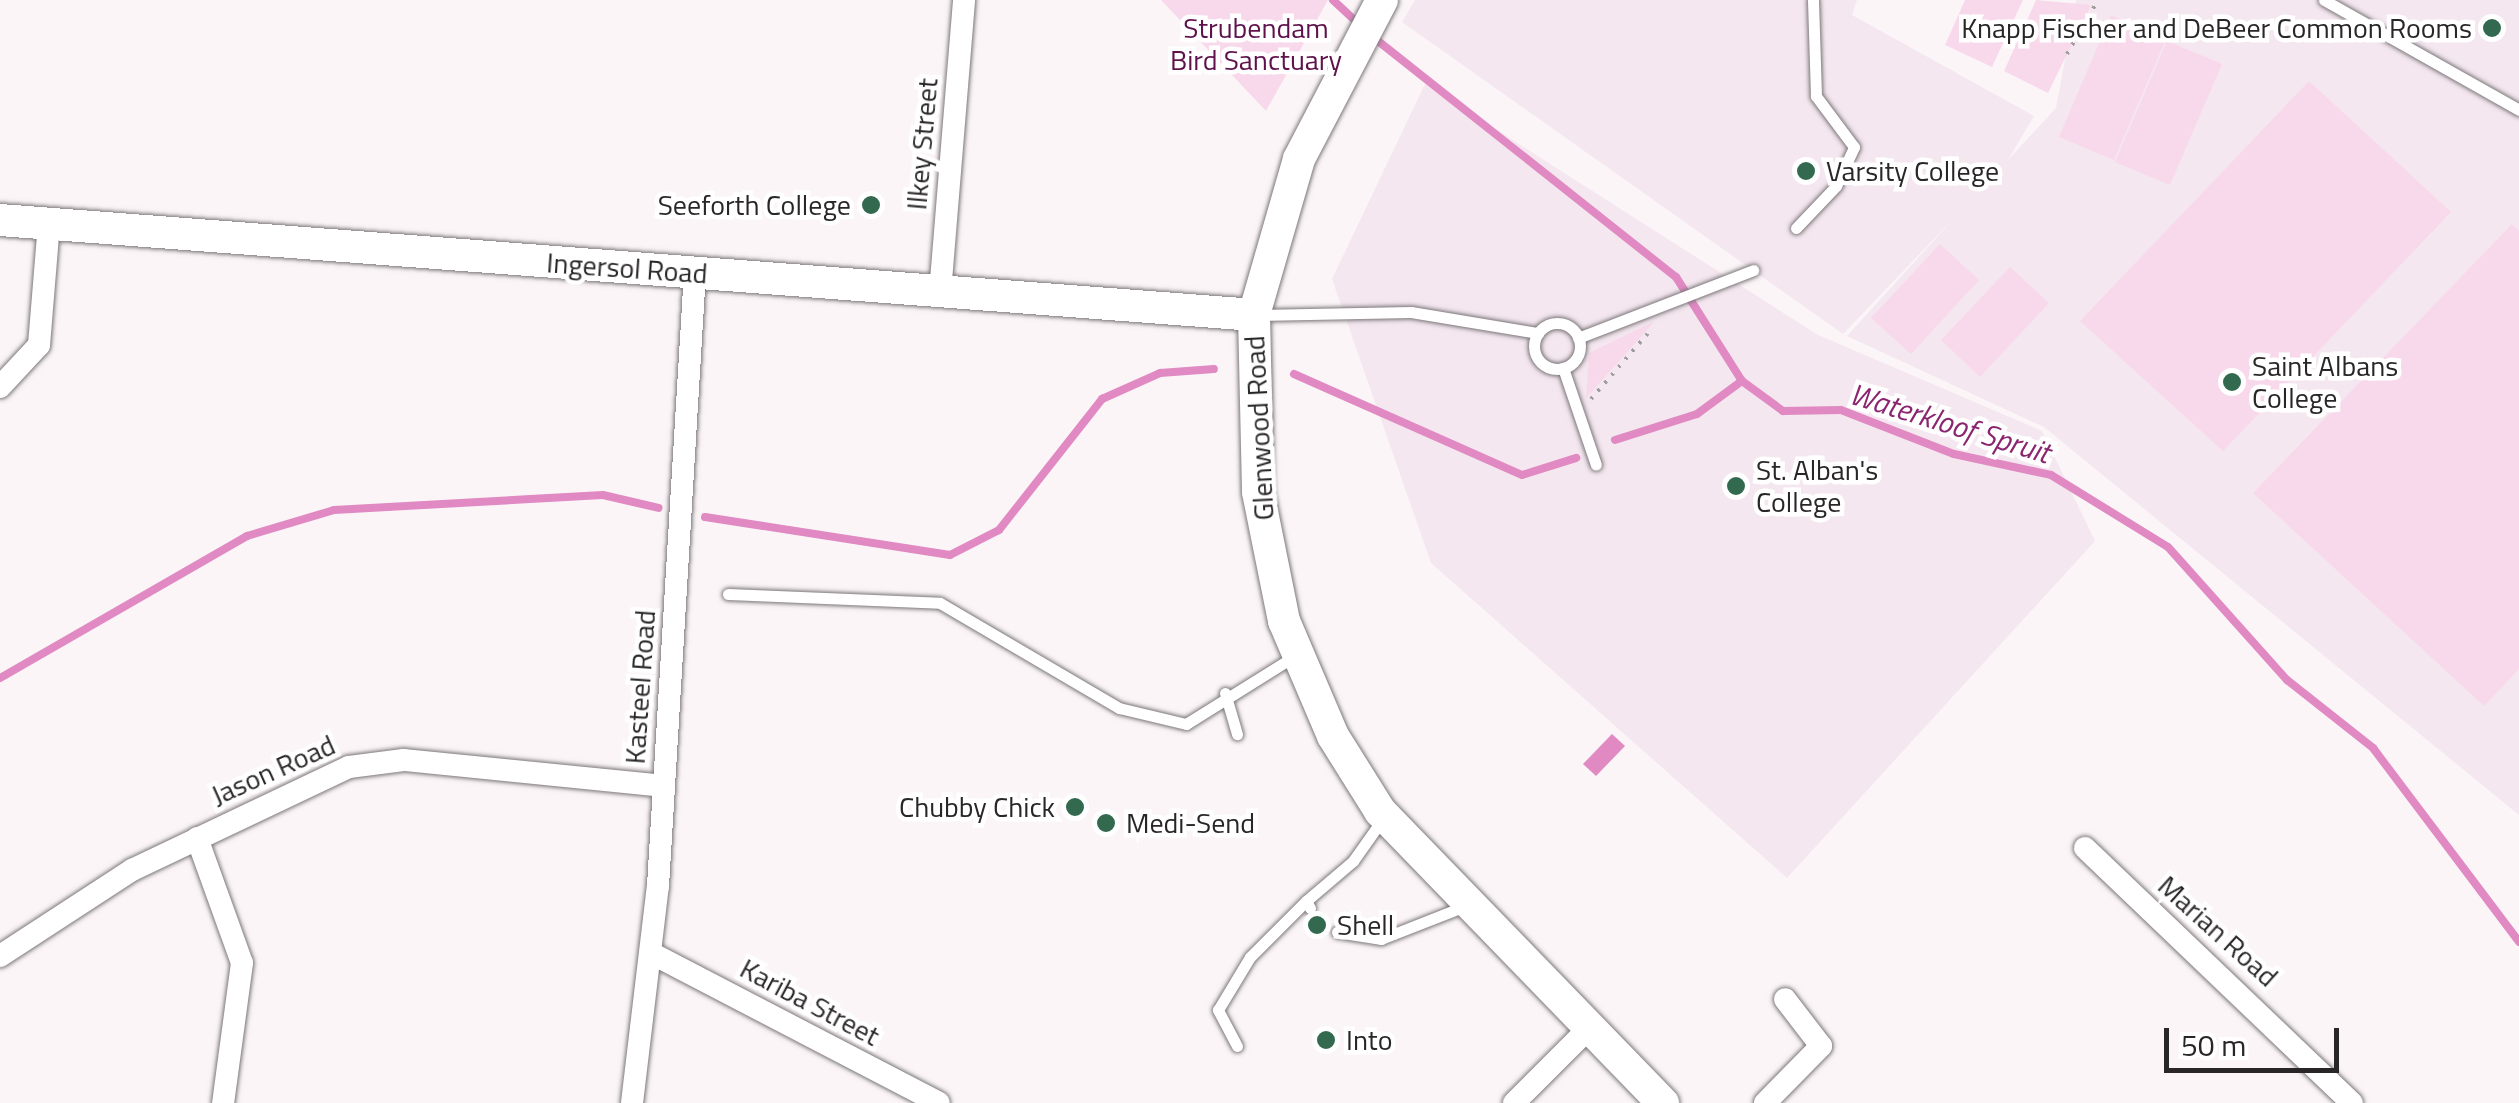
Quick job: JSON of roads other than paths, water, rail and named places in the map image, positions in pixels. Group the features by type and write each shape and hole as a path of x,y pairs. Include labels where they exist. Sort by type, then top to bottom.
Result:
{"street":[{"name":"Ilkey Street","path":"940,293 964,0"},
{"name":"Glenwood Road","path":"1379,5 1350,53 1278,213 1254,315 1260,509 1295,656 1384,816 1465,906 1663,1103"},
{"name":"Ingersol Road","path":"0,220 1254,315"},
{"path":"0,387 39,346 49,224"},
{"name":"Kasteel Road","path":"632,1103 653,954 694,273"},
{"name":"Jason Road","path":"0,956 96,890 198,838 380,760 664,786"},
{"path":"198,838 242,963 223,1103"},
{"name":"Marian Road","path":"2085,848 2352,1103"},
{"name":"Kariba Street","path":"653,954 939,1103"},
{"path":"1765,1103 1821,1046 1785,999"},
{"path":"1514,1103 1587,1030"}],"lane":[{"path":"1796,228 1836,186 1854,146 1816,96 1813,0"},
{"path":"2324,0 2519,110"},
{"path":"1578,338 1753,270"},
{"path":"1254,315 1396,311 1538,333 1559,322 1578,338 1578,357 1563,368"},
{"path":"1538,333 1539,360 1563,368"},
{"path":"1563,368 1596,465"},
{"path":"728,594 940,602 1119,708 1186,724 1225,693 1295,656"},
{"path":"1225,693 1237,734"},
{"path":"1236,1046 1218,1010 1250,956 1354,861 1384,816"},
{"path":"1337,932 1381,939 1465,906"}],"waterway":[{"name":"Waterkloof Spruit","path":"1333,0 1359,24"},
{"name":"Waterkloof Spruit","path":"1373,37 1676,277 1742,381 1783,411 1841,410 1954,454 2051,475 2168,547 2287,680 2373,748 2519,942"},
{"path":"705,517 950,555 999,530 1102,399 1160,373 1214,369"},
{"path":"1294,374 1522,475 1576,458"},
{"path":"1615,440 1697,414 1742,381"},
{"path":"0,678 247,536 334,510 603,495 659,508"}],"place":[{"name":"Knapp Fischer and DeBeer Common Rooms","path":"2492,28"},
{"name":"Varsity College","path":"1806,171"},
{"name":"Seeforth College","path":"871,205"},
{"name":"Saint Albans College","path":"2232,382"},
{"name":"St. Alban's College","path":"1736,486"},
{"name":"Chubby Chick","path":"1075,807"},
{"name":"Medi-Send","path":"1106,823"},
{"name":"Shell","path":"1317,925"},
{"name":"Into","path":"1326,1040"}],"park label":[{"name":"Strubendam Bird Sanctuary","path":"1256,44"}]}
